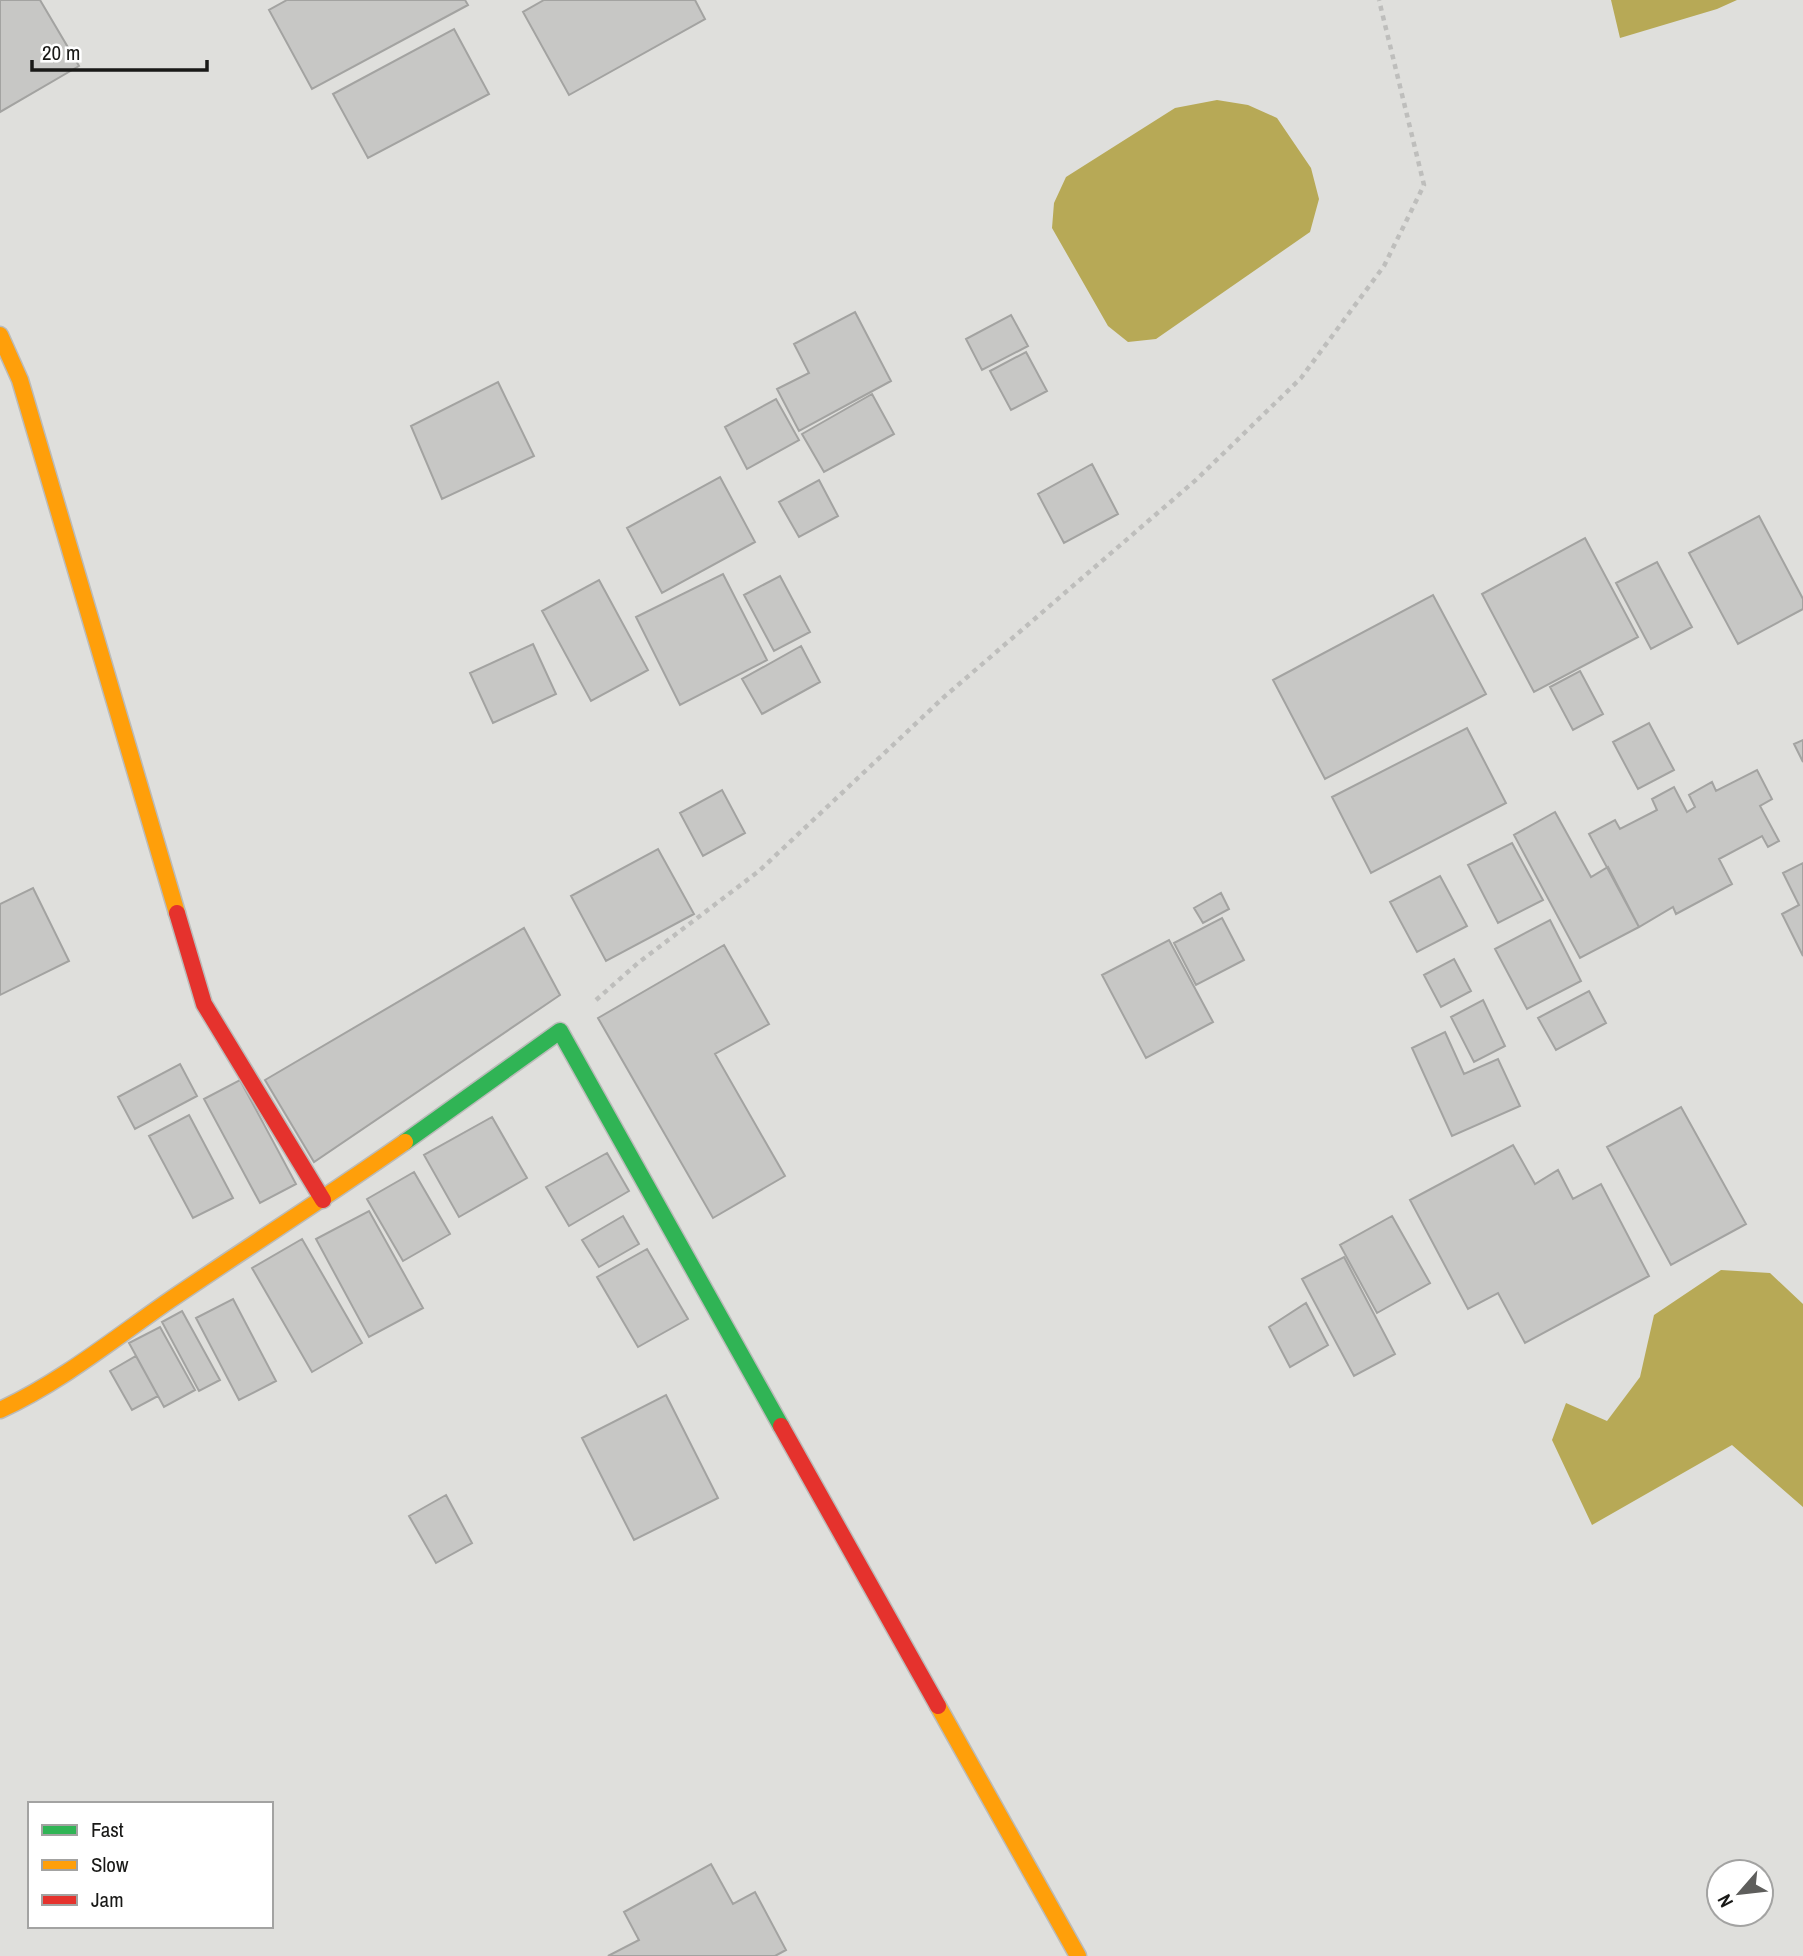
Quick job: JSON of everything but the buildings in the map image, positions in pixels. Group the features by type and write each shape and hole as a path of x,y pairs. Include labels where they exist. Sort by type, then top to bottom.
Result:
{"street":[{"path":"0,335 20,380 205,1004 323,1200"},
{"path":"0,1410 30,1396 323,1200 560,1031 1078,1956"}],"path":[{"path":"560,1031 638,964 759,871 944,697 1197,479 1301,378 1384,266 1424,185 1379,0"}],"shaded area":[{"path":"1611,0 1737,0 1717,9 1620,38"},
{"path":"1217,100 1248,105 1277,118 1311,168 1319,199 1310,232 1156,339 1128,342 1108,326 1052,228 1054,203 1066,177 1175,108"},
{"path":"1721,1270 1770,1273 1803,1304 1803,1507 1732,1445 1592,1525 1552,1440 1566,1403 1607,1421 1640,1377 1654,1315"}],"traffic: fast":[{"path":"405,1142 560,1031 781,1426"}],"traffic: slow":[{"path":"0,335 20,380 177,913"},
{"path":"0,1410 66,1373 405,1142"},
{"path":"938,1706 1078,1956"}],"traffic: jam":[{"path":"177,913 204,1004 323,1200"},
{"path":"781,1426 938,1706"}]}
